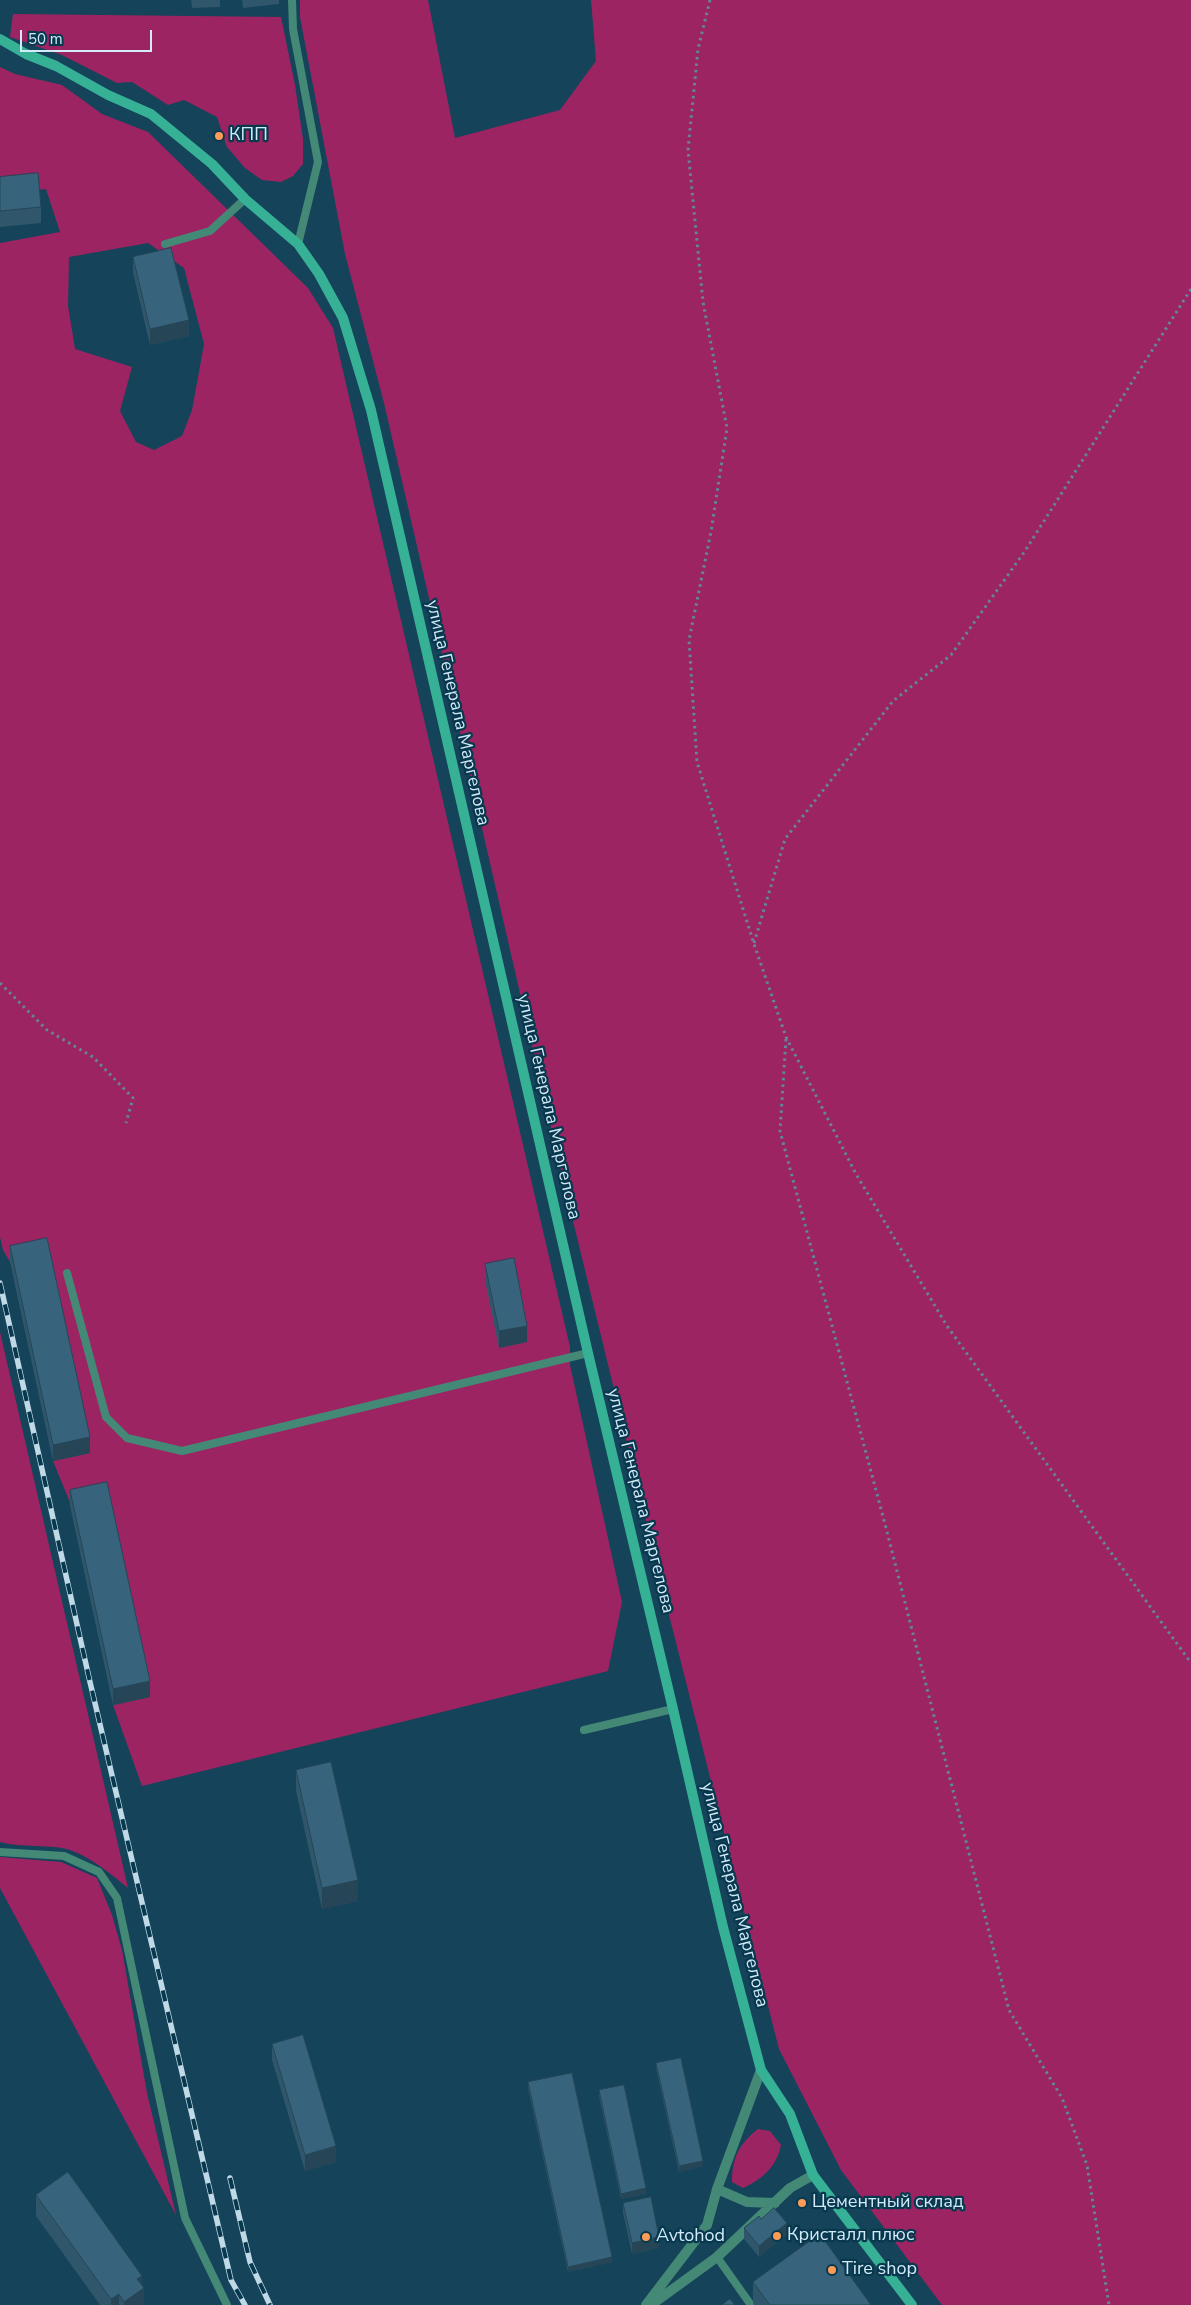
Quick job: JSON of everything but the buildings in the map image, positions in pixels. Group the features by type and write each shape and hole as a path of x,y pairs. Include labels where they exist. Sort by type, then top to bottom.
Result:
{"main road":[{"name":"улица Генерала Маргелова","path":"0,39 26,54 56,66 108,95 151,114 212,164 246,199 298,244 319,274 343,318 370,410 722,1926 761,2070 790,2114 813,2175 912,2305"}],"street":[{"path":"646,2305 707,2225 717,2189 761,2070"},
{"path":"651,2305 717,2257 790,2188 813,2175"},
{"path":"717,2189 747,2202 767,2204 775,2202"}],"lane":[{"path":"292,0 293,29 318,162 298,244"},
{"path":"165,244 210,231 246,199"},
{"path":"67,1273 106,1417 127,1438 182,1450 588,1354"},
{"path":"584,1730 673,1709"},
{"path":"0,1852 64,1856 99,1872 117,1898 185,2218 227,2305"},
{"path":"717,2257 750,2305"}],"path":[{"path":"710,0 698,49 688,150 703,302 727,428 711,532 689,640 697,762 754,944 786,1038 856,1174 947,1326 1191,1663"},
{"path":"754,944 785,839 893,701 952,655 1025,551 1191,289"},
{"path":"0,983 47,1030 93,1056 133,1098 126,1124"},
{"path":"786,1038 780,1130 888,1533 1009,2010 1062,2098 1087,2165 1109,2305"}],"shaded area":[{"path":"300,0 428,0 455,138 560,110 596,61 591,0 1191,0 1191,2305 942,2305 841,2170 779,2049 671,1623 564,1184 384,403 345,254 300,17"},
{"path":"13,14 281,17 295,85 303,139 303,164 293,176 281,182 262,180 245,168 227,147 217,117 184,100 168,105 132,82 117,83 62,55 10,37"},
{"path":"0,67 15,74 62,85 102,114 148,132 308,288 333,328 570,1347 570,1365 622,1602 608,1671 142,1786 113,1705 150,1697 53,1461 89,1453 10,1262 3,1250 0,1237 0,243 60,232 46,189 0,193","holes":["148,243 184,268 204,344 192,410 182,436 154,450 136,442 120,411 132,367 75,349 68,306 69,257"]},
{"path":"0,1332 128,1888 94,1862 70,1850 0,1842"},
{"path":"0,1857 61,1862 97,1878 112,1915 122,1950 147,2093 176,2215 0,1888"},
{"path":"758,2129 770,2131 781,2145 779,2153 763,2176 743,2188 732,2182 733,2166 741,2146"}],"railway":[{"path":"0,1283 90,1682 231,2280 245,2305"},
{"path":"230,2178 250,2262 270,2305"}],"place":[{"name":"КПП","path":"219,136"},
{"name":"Цементный склад","path":"802,2203"},
{"name":"Кристалл плюс","path":"777,2236"},
{"name":"Avtohod","path":"646,2237"},
{"name":"Tire shop","path":"832,2270"}]}
